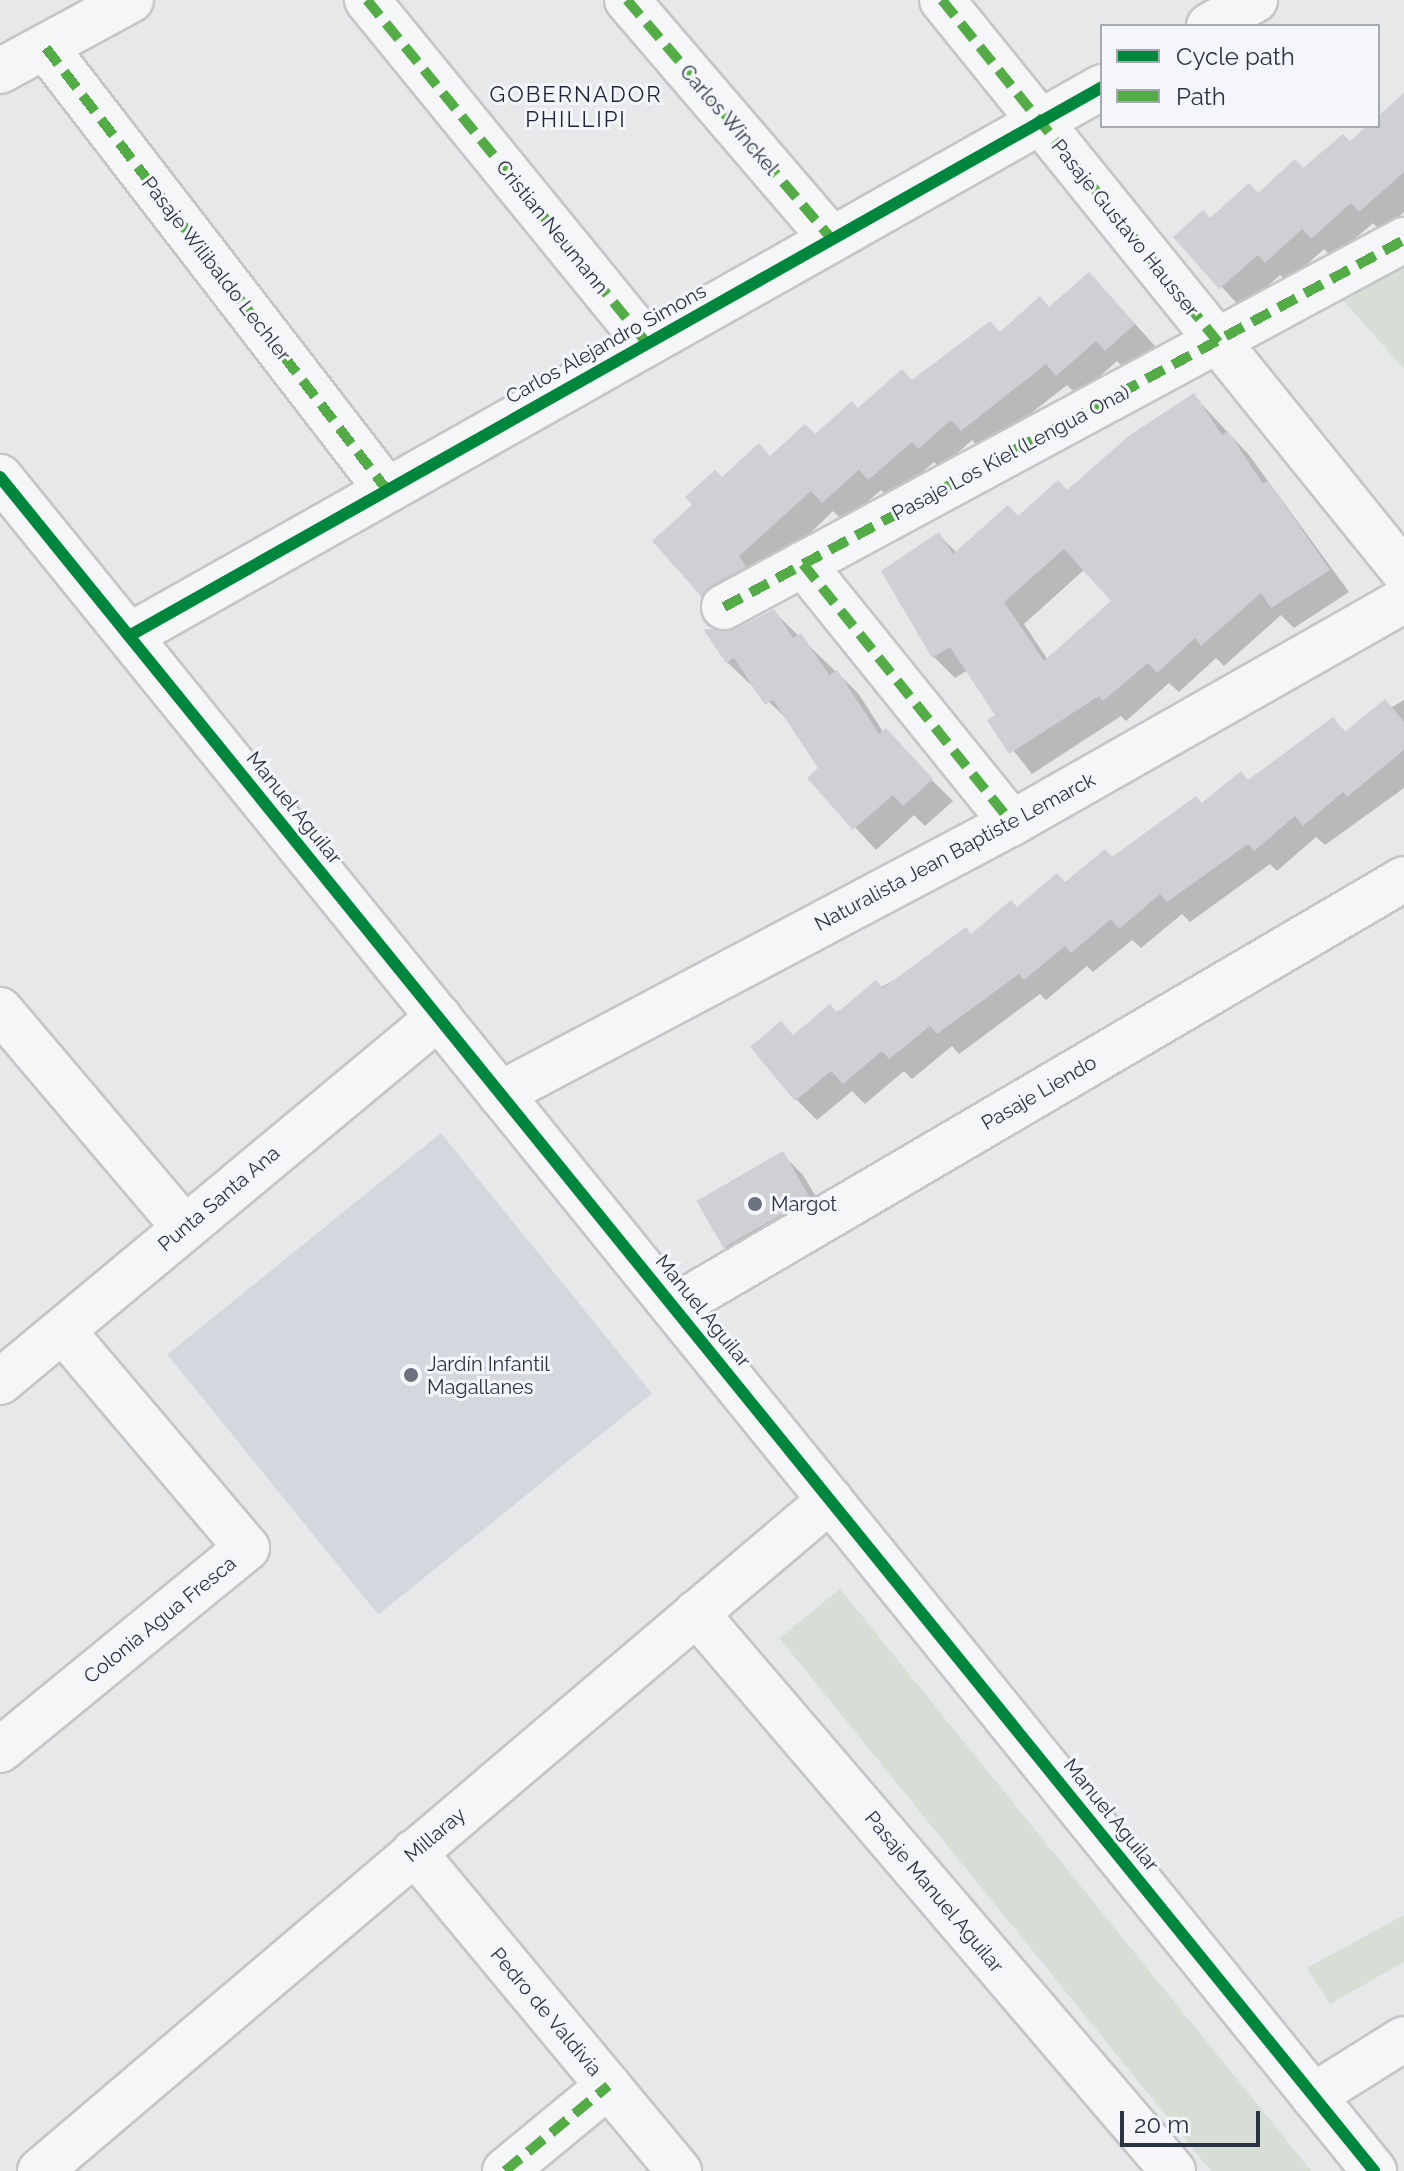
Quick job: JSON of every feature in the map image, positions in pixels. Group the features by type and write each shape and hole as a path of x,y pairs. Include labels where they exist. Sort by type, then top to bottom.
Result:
{"street":[{"path":"0,71 131,0"},
{"name":"Cristian Neumann","path":"367,0 647,343"},
{"name":"Carlos Winckel","path":"627,0 832,239"},
{"name":"Pasaje Gustavo Hausser","path":"942,0 1404,572"},
{"path":"1213,24 1255,0"},
{"name":"Pasaje Wilibaldo Lechler","path":"46,48 387,490"},
{"name":"Carlos Alejandro Simons","path":"129,636 1100,88"},
{"name":"Pasaje Los Kiel (Lengua Ona)","path":"724,607 1219,343 1404,240"},
{"name":"Manuel Aguilar","path":"0,477 1374,2171"},
{"path":"803,564 1012,823"},
{"name":"Naturalista Jean Baptiste Lemarck","path":"500,1094 1012,823 1404,600"},
{"name":"Pasaje Liendo","path":"674,1307 1404,879"},
{"path":"0,1011 184,1227"},
{"name":"Punta Santa Ana","path":"0,1382 439,1017"},
{"name":"Colonia Agua Fresca","path":"0,1750 247,1548 63,1331"},
{"name":"Millaray","path":"40,2171 830,1500"},
{"name":"Pasaje Manuel Aguilar","path":"696,1613 1173,2171"},
{"name":"Pedro de Valdivia","path":"414,1852 679,2171"},
{"path":"1313,2096 1404,2039"},
{"path":"505,2171 608,2086"}],"shaded area":[{"path":"1404,265 1404,369 1341,298"},
{"name":"Jardín Infantil Magallanes","path":"441,1133 652,1393 378,1615 167,1355"},
{"path":"840,1589 1311,2171 1211,2171 779,1638"},
{"path":"1404,1915 1404,1962 1330,2004 1307,1968"}],"building":[{"path":"1404,93 1404,172 1359,212 1351,203 1311,239 1302,229 1265,263 1258,255 1219,289 1173,237 1203,210 1210,218 1249,183 1258,193 1295,159 1303,168 1343,134 1350,141 1365,128 1380,128 1380,114"},
{"path":"1089,272 1135,324 1105,351 1096,341 1056,376 1046,364 961,431 951,420 918,449 912,442 868,480 859,470 822,503 811,491 739,556 746,567 712,585 702,597 652,541 692,505 685,497 715,470 722,477 759,443 770,456 805,424 815,434 852,401 858,408 902,369 912,380 990,321 1000,332 1040,296 1049,307"},
{"path":"1194,393 1222,435 1228,431 1263,484 1268,481 1330,570 1271,608 1261,593 1201,646 1195,638 1157,673 1148,663 1103,701 1099,696 1009,754 987,720 995,715 950,647 932,658 881,571 939,532 953,554 1008,505 1018,516 1058,480 1067,490 1130,435","holes":["1064,549 1111,601 1044,661 1004,602"]},
{"path":"774,609 793,638 801,633 829,675 837,670 879,734 886,728 933,779 903,806 893,795 853,830 807,778 818,768 773,700 765,705 734,658 726,663 703,629 735,629"},
{"path":"1385,699 1404,722 1404,750 1347,797 1343,792 1303,826 1295,816 1254,851 1248,844 1167,902 1160,894 1119,929 1111,919 1071,953 1065,946 1024,980 1019,974 937,1034 930,1026 889,1059 882,1051 843,1084 831,1071 795,1101 750,1047 781,1021 793,1035 830,1004 837,1013 876,980 883,988 966,927 971,934 1011,900 1017,907 1057,873 1065,882 1105,849 1112,857 1196,796 1202,803 1241,771 1248,780 1333,717 1345,732"},
{"name":"Margot","path":"783,1151 810,1198 723,1248 696,1201"}],"marked path":[{"path":"367,0 647,343"},
{"path":"627,0 832,239"},
{"path":"942,0 1219,343"},
{"path":"46,48 387,490"},
{"path":"724,607 1404,240"},
{"path":"803,564 1012,823"},
{"path":"505,2171 608,2086"}],"cycle path":[{"path":"129,636 1100,88"},
{"path":"0,477 1374,2171"}],"place":[{"name":"Margot","path":"755,1204"},
{"name":"Jardín Infantil Magallanes","path":"411,1375"}],"district":[{"name":"GOBERNADOR PHILLIPI","path":"576,106"}]}
